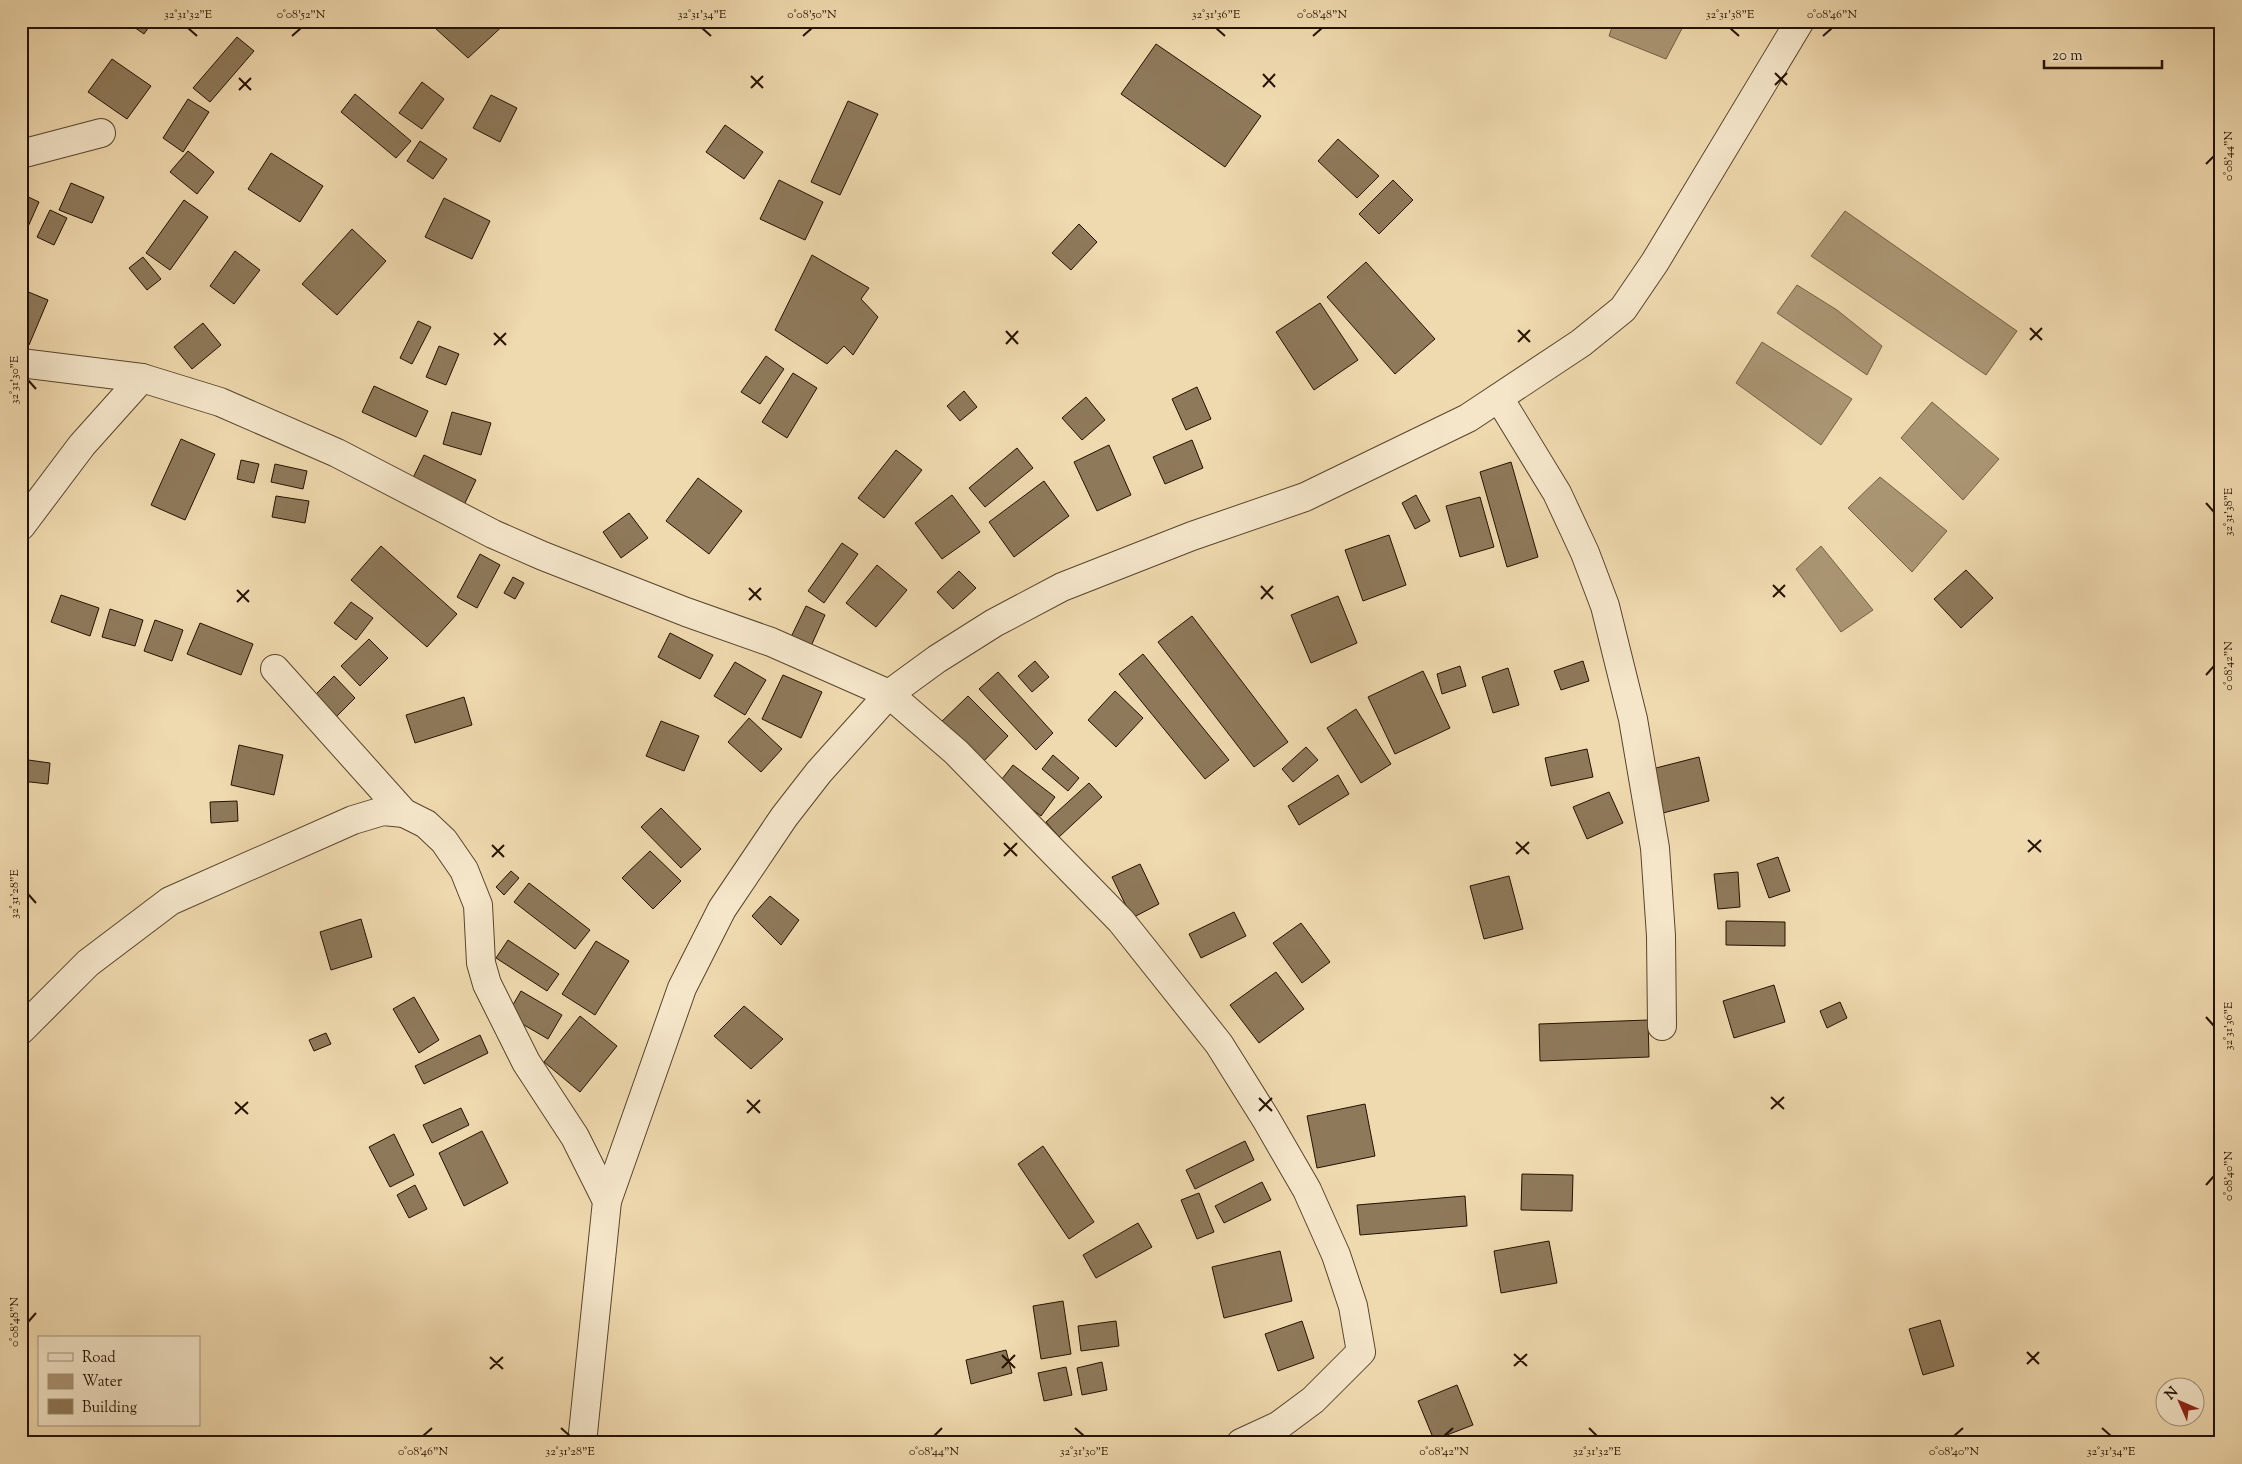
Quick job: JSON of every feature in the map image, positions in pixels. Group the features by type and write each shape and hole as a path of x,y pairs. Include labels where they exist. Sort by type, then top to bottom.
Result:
{"street":[{"path":"582,1443 607,1201 682,988 722,909 784,817 819,772 889,694 938,659 994,623 1062,587 1192,536 1305,497 1468,418 1581,343 1623,309 1656,262 1800,21"},
{"path":"21,154 102,134"},
{"path":"21,363 142,378 220,402 337,453 485,530 543,556 678,609 771,642 889,694 956,752 1121,921 1219,1044 1266,1119 1307,1190 1336,1255 1353,1306 1360,1352 1313,1400 1278,1426 1241,1443"},
{"path":"21,526 82,445 142,378"},
{"path":"1499,398 1556,493 1585,553 1604,606 1633,719 1655,848 1661,936 1662,1026"},
{"path":"275,669 404,813"},
{"path":"21,1030 88,963 170,902 353,820 383,811 404,813 426,824 444,841 464,870 478,905 481,963 490,992 526,1062 575,1136 607,1201"}],"water":[{"path":"1614,21 1686,21 1666,59 1609,36"},
{"path":"1845,211 2017,331 1986,375 1811,256"},
{"path":"1797,285 1837,310 1882,346 1867,375 1777,313"},
{"path":"1762,342 1852,399 1821,445 1736,383"},
{"path":"1932,402 1999,459 1963,500 1901,438"},
{"path":"1880,477 1947,531 1912,572 1848,508"},
{"path":"1821,546 1873,610 1841,632 1796,569"}],"building":[{"path":"129,21 153,21 144,34 128,23"},
{"path":"441,21 508,21 468,58 435,28"},
{"path":"237,37 254,51 210,102 193,88"},
{"path":"1156,44 1261,116 1225,167 1121,94"},
{"path":"112,59 151,86 127,119 88,92"},
{"path":"422,82 444,99 422,129 399,113"},
{"path":"355,94 411,141 396,158 341,112"},
{"path":"491,95 517,108 500,142 473,128"},
{"path":"188,99 209,112 183,152 163,138"},
{"path":"848,101 878,114 840,195 811,182"},
{"path":"725,125 763,152 744,179 706,152"},
{"path":"1338,139 1379,176 1357,198 1318,161"},
{"path":"420,141 447,159 433,179 407,161"},
{"path":"188,151 214,172 197,194 170,172"},
{"path":"271,153 323,186 300,222 248,189"},
{"path":"779,180 823,202 805,240 760,219"},
{"path":"1393,180 1413,200 1379,234 1359,214"},
{"path":"71,183 104,197 92,223 59,210"},
{"path":"22,194 39,202 23,238 21,237"},
{"path":"444,198 490,221 472,259 425,237"},
{"path":"184,200 208,217 170,270 146,253"},
{"path":"50,210 67,218 54,245 37,237"},
{"path":"1079,224 1097,242 1071,270 1052,253"},
{"path":"352,229 386,261 337,315 302,284"},
{"path":"235,251 260,270 234,304 210,286"},
{"path":"812,255 869,288 861,299 878,317 853,355 844,346 827,364 775,330"},
{"path":"143,257 161,279 147,290 129,268"},
{"path":"1366,262 1435,339 1395,374 1327,297"},
{"path":"21,289 48,300 29,345 21,341"},
{"path":"1320,303 1358,360 1314,390 1276,332"},
{"path":"418,321 431,327 412,364 400,358"},
{"path":"203,323 221,345 192,369 174,347"},
{"path":"439,346 459,354 446,385 426,377"},
{"path":"766,356 784,369 760,404 741,392"},
{"path":"793,373 817,388 787,438 762,422"},
{"path":"374,386 428,411 416,437 362,412"},
{"path":"1197,387 1211,419 1186,430 1172,399"},
{"path":"964,391 977,407 960,421 947,406"},
{"path":"1086,397 1105,420 1082,440 1062,418"},
{"path":"452,412 491,423 481,455 443,444"},
{"path":"181,439 215,454 185,520 151,505"},
{"path":"1192,440 1203,468 1165,484 1153,457"},
{"path":"1109,445 1131,495 1097,511 1074,462"},
{"path":"1017,448 1033,468 985,507 969,488"},
{"path":"896,450 922,470 884,518 858,498"},
{"path":"424,455 476,480 464,505 412,480"},
{"path":"241,460 259,464 254,483 237,479"},
{"path":"1511,462 1538,557 1507,567 1480,472"},
{"path":"275,464 307,471 303,489 271,482"},
{"path":"698,478 742,511 709,554 666,521"},
{"path":"1044,481 1069,516 1014,557 989,522"},
{"path":"952,495 980,532 942,559 915,523"},
{"path":"1416,495 1430,521 1415,529 1402,503"},
{"path":"276,496 309,501 305,523 272,517"},
{"path":"1480,497 1494,547 1460,557 1446,506"},
{"path":"629,513 648,538 621,558 603,532"},
{"path":"1389,535 1406,585 1363,601 1345,550"},
{"path":"842,543 858,554 824,603 808,591"},
{"path":"381,546 457,614 427,647 351,580"},
{"path":"480,554 500,565 477,608 457,597"},
{"path":"877,565 907,590 876,627 846,603"},
{"path":"1966,570 1993,598 1961,628 1934,599"},
{"path":"959,571 976,588 953,609 937,592"},
{"path":"513,577 524,583 515,599 504,593"},
{"path":"61,595 99,608 90,636 51,622"},
{"path":"1338,596 1357,643 1311,663 1291,615"},
{"path":"351,602 373,618 356,640 334,623"},
{"path":"806,606 825,615 811,646 791,637"},
{"path":"110,609 143,620 135,646 102,637"},
{"path":"1192,616 1288,742 1254,767 1158,642"},
{"path":"155,620 183,630 172,661 144,651"},
{"path":"200,623 253,644 241,675 187,654"},
{"path":"670,633 713,655 700,679 658,657"},
{"path":"369,639 388,658 360,686 341,666"},
{"path":"1143,654 1229,760 1205,779 1119,674"},
{"path":"1035,661 1049,677 1032,692 1018,676"},
{"path":"1583,661 1589,681 1561,690 1554,671"},
{"path":"735,662 766,680 745,715 714,696"},
{"path":"1460,666 1466,686 1442,694 1437,674"},
{"path":"1508,668 1519,705 1493,713 1482,677"},
{"path":"1423,671 1450,728 1395,754 1368,697"},
{"path":"998,672 1053,733 1036,750 979,689"},
{"path":"783,675 822,692 801,738 762,719"},
{"path":"334,676 355,698 328,725 306,704"},
{"path":"1115,691 1143,718 1116,747 1088,720"},
{"path":"968,696 1008,736 979,766 938,725"},
{"path":"464,697 472,725 415,743 406,715"},
{"path":"1356,709 1391,764 1361,783 1327,728"},
{"path":"749,718 782,749 761,772 728,742"},
{"path":"661,721 699,736 684,771 646,756"},
{"path":"239,745 283,755 274,795 231,785"},
{"path":"1306,747 1318,760 1293,782 1282,769"},
{"path":"1587,749 1593,777 1551,786 1545,758"},
{"path":"1053,755 1079,778 1068,791 1042,769"},
{"path":"1699,757 1709,801 1663,813 1652,769"},
{"path":"21,759 50,763 48,784 21,781"},
{"path":"1013,765 1055,797 1041,816 998,784"},
{"path":"1338,775 1349,794 1299,825 1288,806"},
{"path":"1089,783 1102,797 1059,837 1046,822"},
{"path":"1609,792 1623,823 1587,839 1573,807"},
{"path":"237,801 238,821 211,823 210,802"},
{"path":"661,808 701,849 681,868 641,827"},
{"path":"650,851 681,881 653,909 622,878"},
{"path":"1778,857 1790,891 1769,898 1757,864"},
{"path":"1140,864 1159,904 1132,918 1112,877"},
{"path":"511,871 519,878 504,895 496,887"},
{"path":"1738,872 1740,907 1718,909 1714,874"},
{"path":"1509,876 1523,929 1484,939 1470,886"},
{"path":"529,883 590,930 575,949 514,902"},
{"path":"770,896 799,920 781,945 752,916"},
{"path":"1234,912 1246,936 1201,958 1189,934"},
{"path":"361,919 372,957 331,970 320,932"},
{"path":"1726,921 1785,922 1785,946 1726,945"},
{"path":"1301,923 1330,962 1302,983 1273,943"},
{"path":"508,940 559,974 547,991 496,958"},
{"path":"596,941 629,961 595,1015 562,994"},
{"path":"1276,972 1304,1009 1259,1043 1230,1005"},
{"path":"1774,985 1785,1022 1734,1038 1723,1001"},
{"path":"521,991 562,1015 548,1039 507,1015"},
{"path":"414,997 439,1040 419,1053 393,1009"},
{"path":"1840,1002 1847,1018 1827,1028 1820,1011"},
{"path":"744,1006 783,1039 751,1069 714,1036"},
{"path":"580,1016 617,1046 580,1092 544,1062"},
{"path":"1648,1020 1649,1057 1540,1061 1539,1024"},
{"path":"326,1033 331,1044 314,1051 309,1040"},
{"path":"480,1035 488,1053 424,1084 415,1066"},
{"path":"1365,1104 1375,1156 1317,1168 1307,1116"},
{"path":"461,1108 469,1125 432,1143 423,1125"},
{"path":"482,1131 508,1183 464,1206 439,1153"},
{"path":"394,1134 414,1175 390,1187 369,1147"},
{"path":"1245,1141 1254,1160 1195,1189 1186,1170"},
{"path":"1043,1146 1094,1222 1069,1239 1018,1164"},
{"path":"1522,1174 1573,1175 1572,1211 1521,1210"},
{"path":"1262,1182 1271,1200 1224,1223 1215,1206"},
{"path":"415,1185 427,1209 409,1218 397,1195"},
{"path":"1199,1193 1214,1232 1197,1239 1181,1200"},
{"path":"1465,1196 1467,1226 1360,1235 1357,1205"},
{"path":"1138,1223 1152,1247 1096,1278 1083,1255"},
{"path":"1549,1241 1557,1283 1501,1293 1494,1251"},
{"path":"1280,1251 1292,1301 1224,1318 1212,1267"},
{"path":"1063,1301 1071,1354 1041,1359 1033,1306"},
{"path":"1940,1320 1954,1366 1923,1375 1909,1329"},
{"path":"1116,1321 1119,1346 1081,1351 1078,1326"},
{"path":"1302,1321 1314,1358 1278,1371 1265,1334"},
{"path":"1006,1350 1012,1373 971,1384 966,1360"},
{"path":"1102,1362 1107,1390 1082,1395 1077,1368"},
{"path":"1066,1367 1072,1395 1044,1401 1038,1373"},
{"path":"1457,1385 1473,1425 1434,1440 1418,1401"}]}
